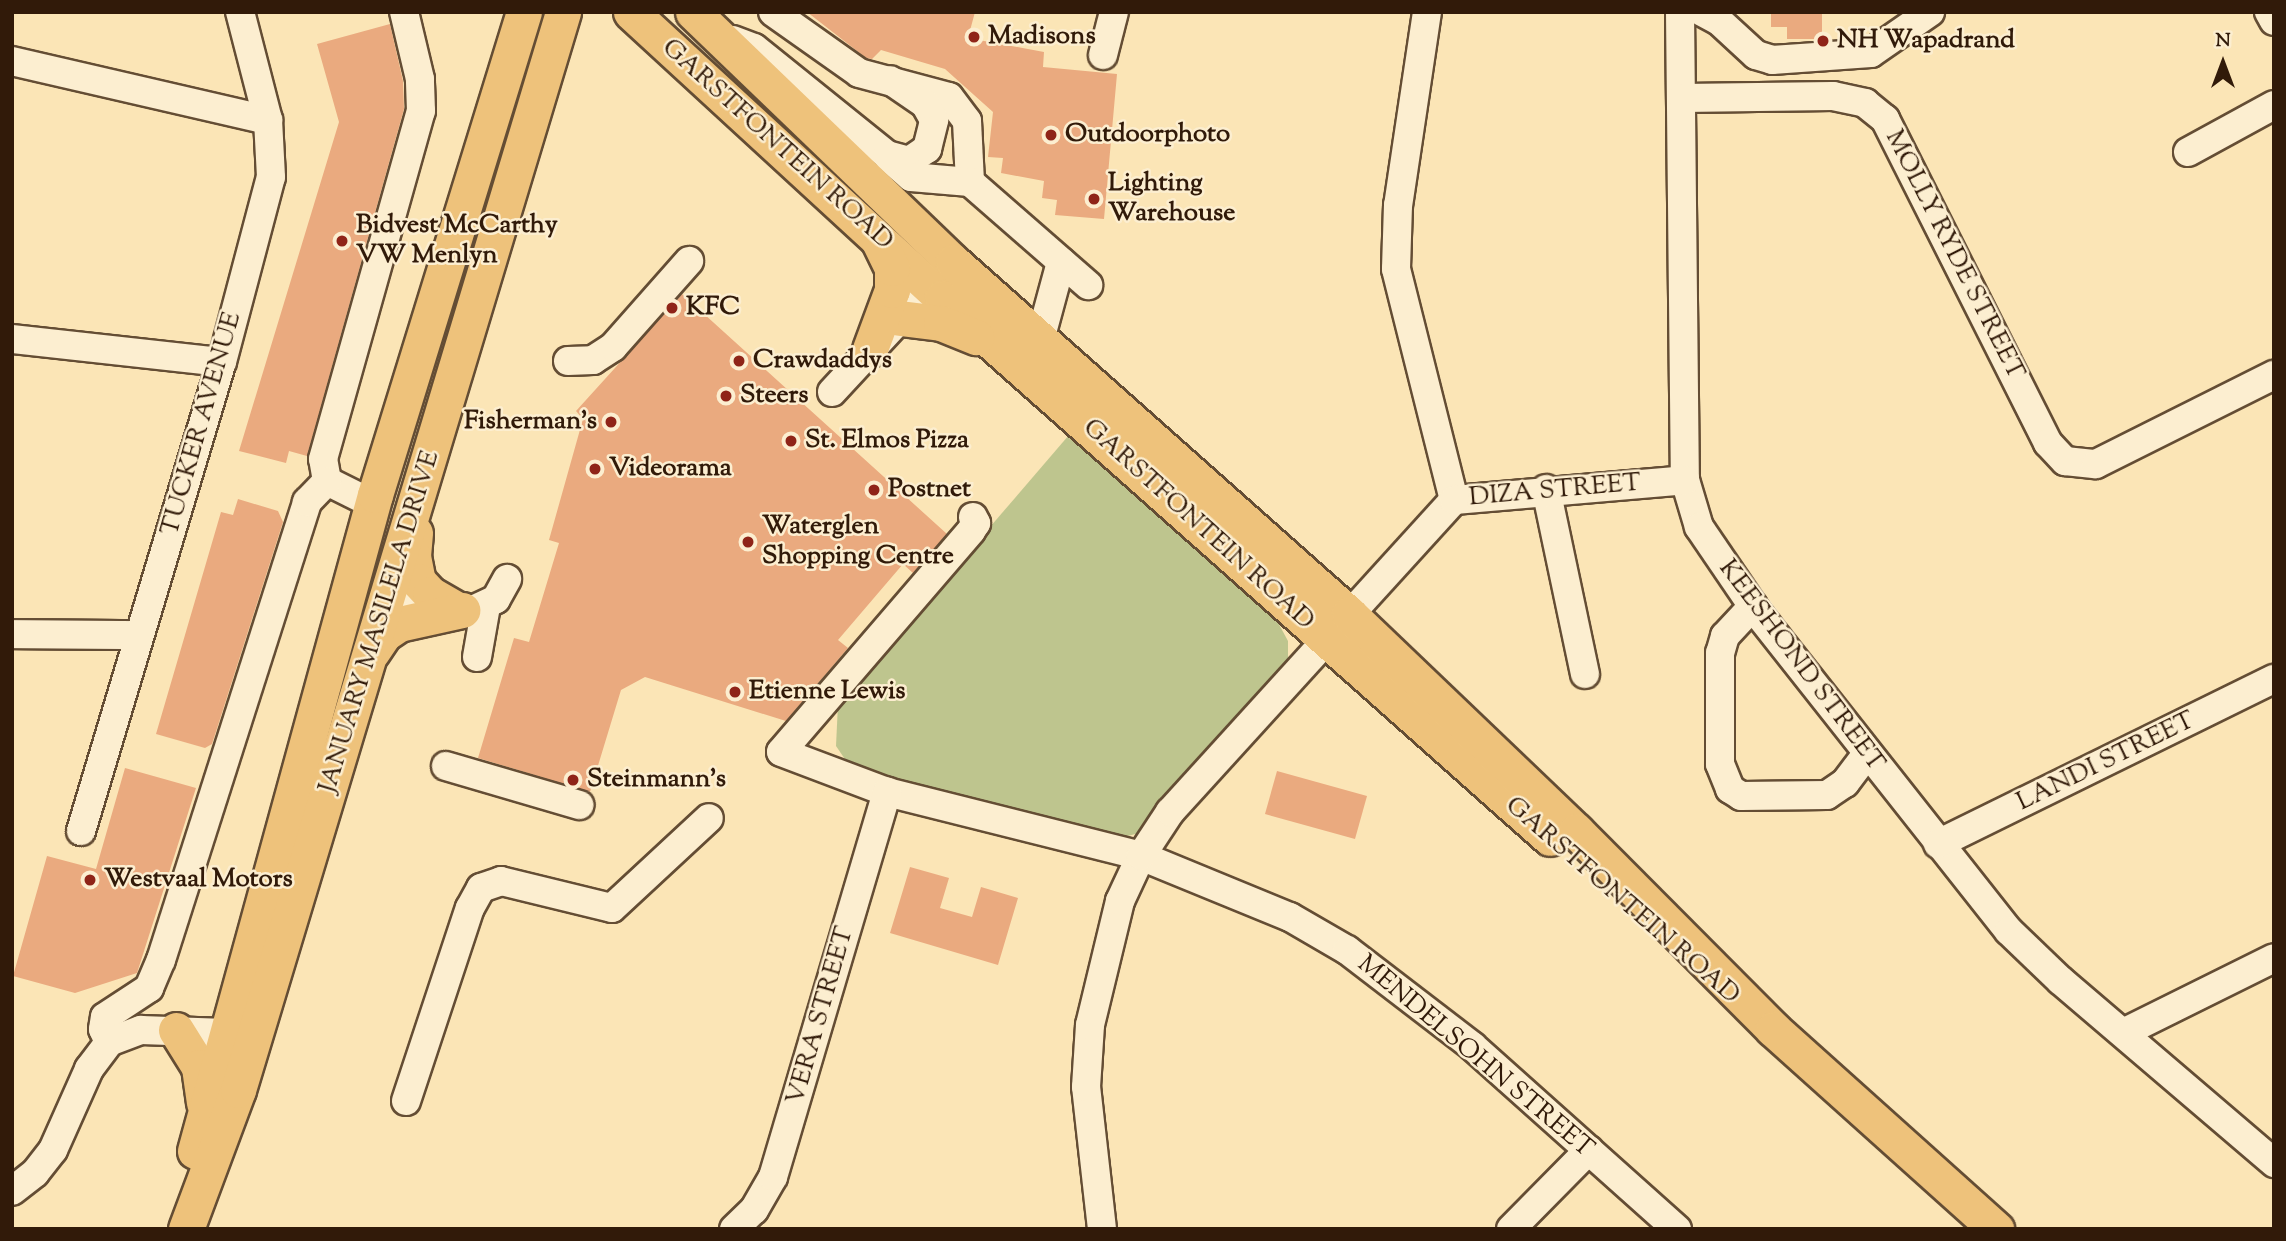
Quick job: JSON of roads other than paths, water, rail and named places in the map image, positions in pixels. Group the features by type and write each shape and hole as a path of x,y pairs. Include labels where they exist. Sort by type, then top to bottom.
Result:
{"main road":[{"path":"496,102 489,58 498,12"},
{"name":"JANUARY MASILELA DRIVE","path":"174,1229 373,504 524,12"},
{"name":"JANUARY MASILELA DRIVE","path":"186,1229 238,1090 367,660 467,341 563,12"},
{"name":"GARSTFONTEIN ROAD","path":"631,12 875,233 929,287 998,347 1337,627 1576,831 1773,1029 1996,1229"},
{"name":"GARSTFONTEIN ROAD","path":"693,12 953,262 1040,340 1337,627"},
{"path":"870,349 892,283 889,259 875,233"},
{"path":"900,318 941,323 998,347"},
{"path":"373,504 388,503 393,497 435,374 467,341"},
{"path":"424,478 414,568 424,589 468,608"},
{"path":"330,663 359,613 389,591"},
{"path":"367,660 384,634 399,624 468,608"},
{"path":"238,1090 226,1033 267,992"},
{"path":"176,1030 199,1067 204,1113"}],"street":[{"name":"TUCKER AVENUE","path":"81,831 222,362 271,177 268,120 240,12"},
{"path":"373,504 327,481 323,466 326,445 421,111 420,79 404,12"},
{"path":"773,12 843,65 934,90 958,105 968,127 970,181"},
{"path":"1103,55 1114,12"},
{"path":"1427,12 1398,205 1396,269 1454,500"},
{"name":"KEESHOND STREET","path":"1680,12 1685,480 1699,527 1753,606 2009,931 2274,1163"},
{"path":"1702,12 1763,58 1840,57 1879,49 1922,15"},
{"path":"2269,12 2274,21"},
{"path":"723,40 740,41 754,48 911,177 970,181 1088,285"},
{"path":"1840,57 1842,97"},
{"path":"12,61 268,120"},
{"path":"887,155 903,161 916,158 927,149 934,130 925,104 890,80"},
{"name":"MOLLY RYDE STREET","path":"1683,98 1842,97 1865,103 1885,119 2048,443 2065,461 2095,464 2274,375"},
{"path":"2188,152 2274,105"},
{"path":"568,361 593,360 613,347 689,261"},
{"path":"832,392 953,262"},
{"path":"1040,340 1061,262"},
{"path":"12,339 222,362"},
{"name":"DIZA STREET","path":"1102,1229 1086,1087 1090,1025 1114,921 1141,856 1196,781 1454,500 1546,489 1685,480"},
{"path":"109,1042 103,1029 105,1017 149,988 161,960 307,502 327,481"},
{"path":"1546,489 1585,674"},
{"path":"826,770 817,734 819,709 971,531 976,523 973,517"},
{"path":"389,591 468,608 495,599 507,579"},
{"path":"1753,606 1725,636 1720,653 1720,764 1730,789 1741,796 1827,795 1845,783 1867,754"},
{"path":"468,608 477,657"},
{"path":"12,634 139,635"},
{"name":"LANDI STREET","path":"1938,844 2274,679"},
{"name":"MENDELSOHN STREET","path":"819,709 781,752 887,792 1141,856 1269,907 1333,941 1472,1046 1677,1229"},
{"path":"446,766 579,805"},
{"name":"VERA STREET","path":"734,1229 754,1210 773,1177 887,792"},
{"path":"407,1101 470,908 481,888 508,882 612,908 623,902 709,818"},
{"path":"2125,1032 2274,958"},
{"path":"12,1191 36,1173 54,1150 89,1069 109,1042 141,1030 226,1033"},
{"path":"1511,1229 1589,1150"}],"place":[{"name":"Madisons","path":"974,37"},
{"name":"NH Wapadrand","path":"1823,41"},
{"name":"Outdoorphoto","path":"1051,135"},
{"name":"Lighting Warehouse","path":"1094,199"},
{"name":"Bidvest McCarthy VW Menlyn","path":"342,241"},
{"name":"KFC","path":"672,308"},
{"name":"Crawdaddys","path":"739,361"},
{"name":"Steers","path":"726,396"},
{"name":"Fisherman's","path":"611,422"},
{"name":"St. Elmos Pizza","path":"791,441"},
{"name":"Videorama","path":"595,469"},
{"name":"Postnet","path":"874,490"},
{"name":"Waterglen Shopping Centre","path":"748,542"},
{"name":"Etienne Lewis","path":"735,692"},
{"name":"Steinmann's","path":"573,780"},
{"name":"Westvaal Motors","path":"90,880"}]}
